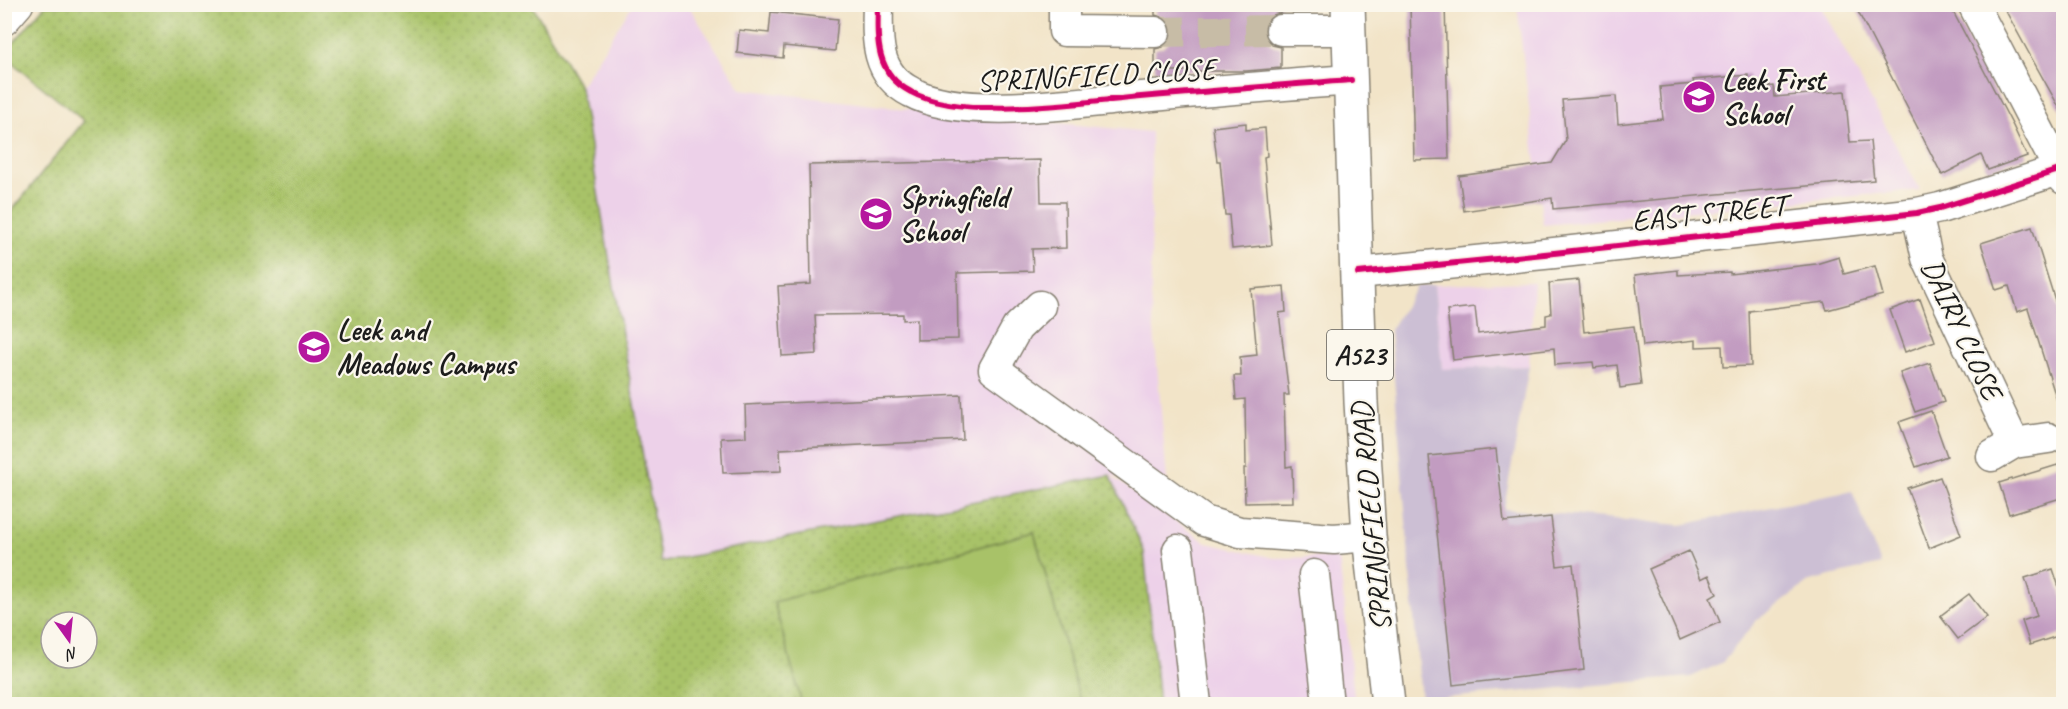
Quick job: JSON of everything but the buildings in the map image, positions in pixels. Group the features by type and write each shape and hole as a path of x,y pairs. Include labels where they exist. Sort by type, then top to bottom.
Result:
{"highway":[{"name":"SPRINGFIELD ROAD","path":"1348,17 1361,402 1369,536 1388,705"}],"street":[{"path":"4,20 18,4"},
{"name":"SPRINGFIELD CLOSE","path":"878,4 877,35 880,58 892,78 910,92 942,103 1008,108 1351,80"},
{"path":"1064,4 1064,31 1155,32"},
{"path":"1973,4 2061,174"},
{"path":"1281,30 1348,17"},
{"name":"EAST STREET","path":"1358,273 1917,213 2061,174"},
{"name":"DAIRY CLOSE","path":"1917,213 1927,258 2003,449 2048,438"},
{"path":"1040,306 1017,328 994,369 1204,521 1240,532 1334,539 1369,536"},
{"path":"1178,550 1196,705"},
{"path":"1314,575 1328,705"}],"shaded area":[{"name":"Leek and Meadows Campus","path":"45,5 532,5 580,87 632,5 688,5 741,89 898,108 1151,132 1151,296 1167,480 1111,476 1207,543 1274,558 1339,557 1355,704 5,704 4,217 6,218 84,121 5,57 5,53"},
{"name":"Leek First School","path":"1517,5 1820,5 1920,190 1543,225"},
{"path":"1534,282 1529,366 1442,369 1434,285"},
{"path":"1434,285 1442,369 1529,366 1504,509 1681,525 1852,491 1881,564 1810,581 1756,621 1723,662 1691,677 1421,700 1390,330 1417,286"}],"green space":[{"name":"Leek and Meadows Campus","path":"45,5 532,5 580,87 661,562 1110,475 1144,551 1159,704 5,704 4,217 6,218 84,121 5,57 5,53"},
{"path":"1034,532 1081,704 802,704 774,602"}],"tunnel":[{"path":"1155,32 1281,30"}],"cycle path":[{"path":"878,4 881,54 884,65 891,76 911,92 933,101 960,106 991,108 1056,105 1351,80"},
{"path":"1358,273 1917,213 1940,208 2059,170"}],"place":[{"name":"Leek First School","path":"1699,97"},
{"name":"Springfield School","path":"876,214"},
{"name":"Leek and Meadows Campus","path":"314,347"}]}
